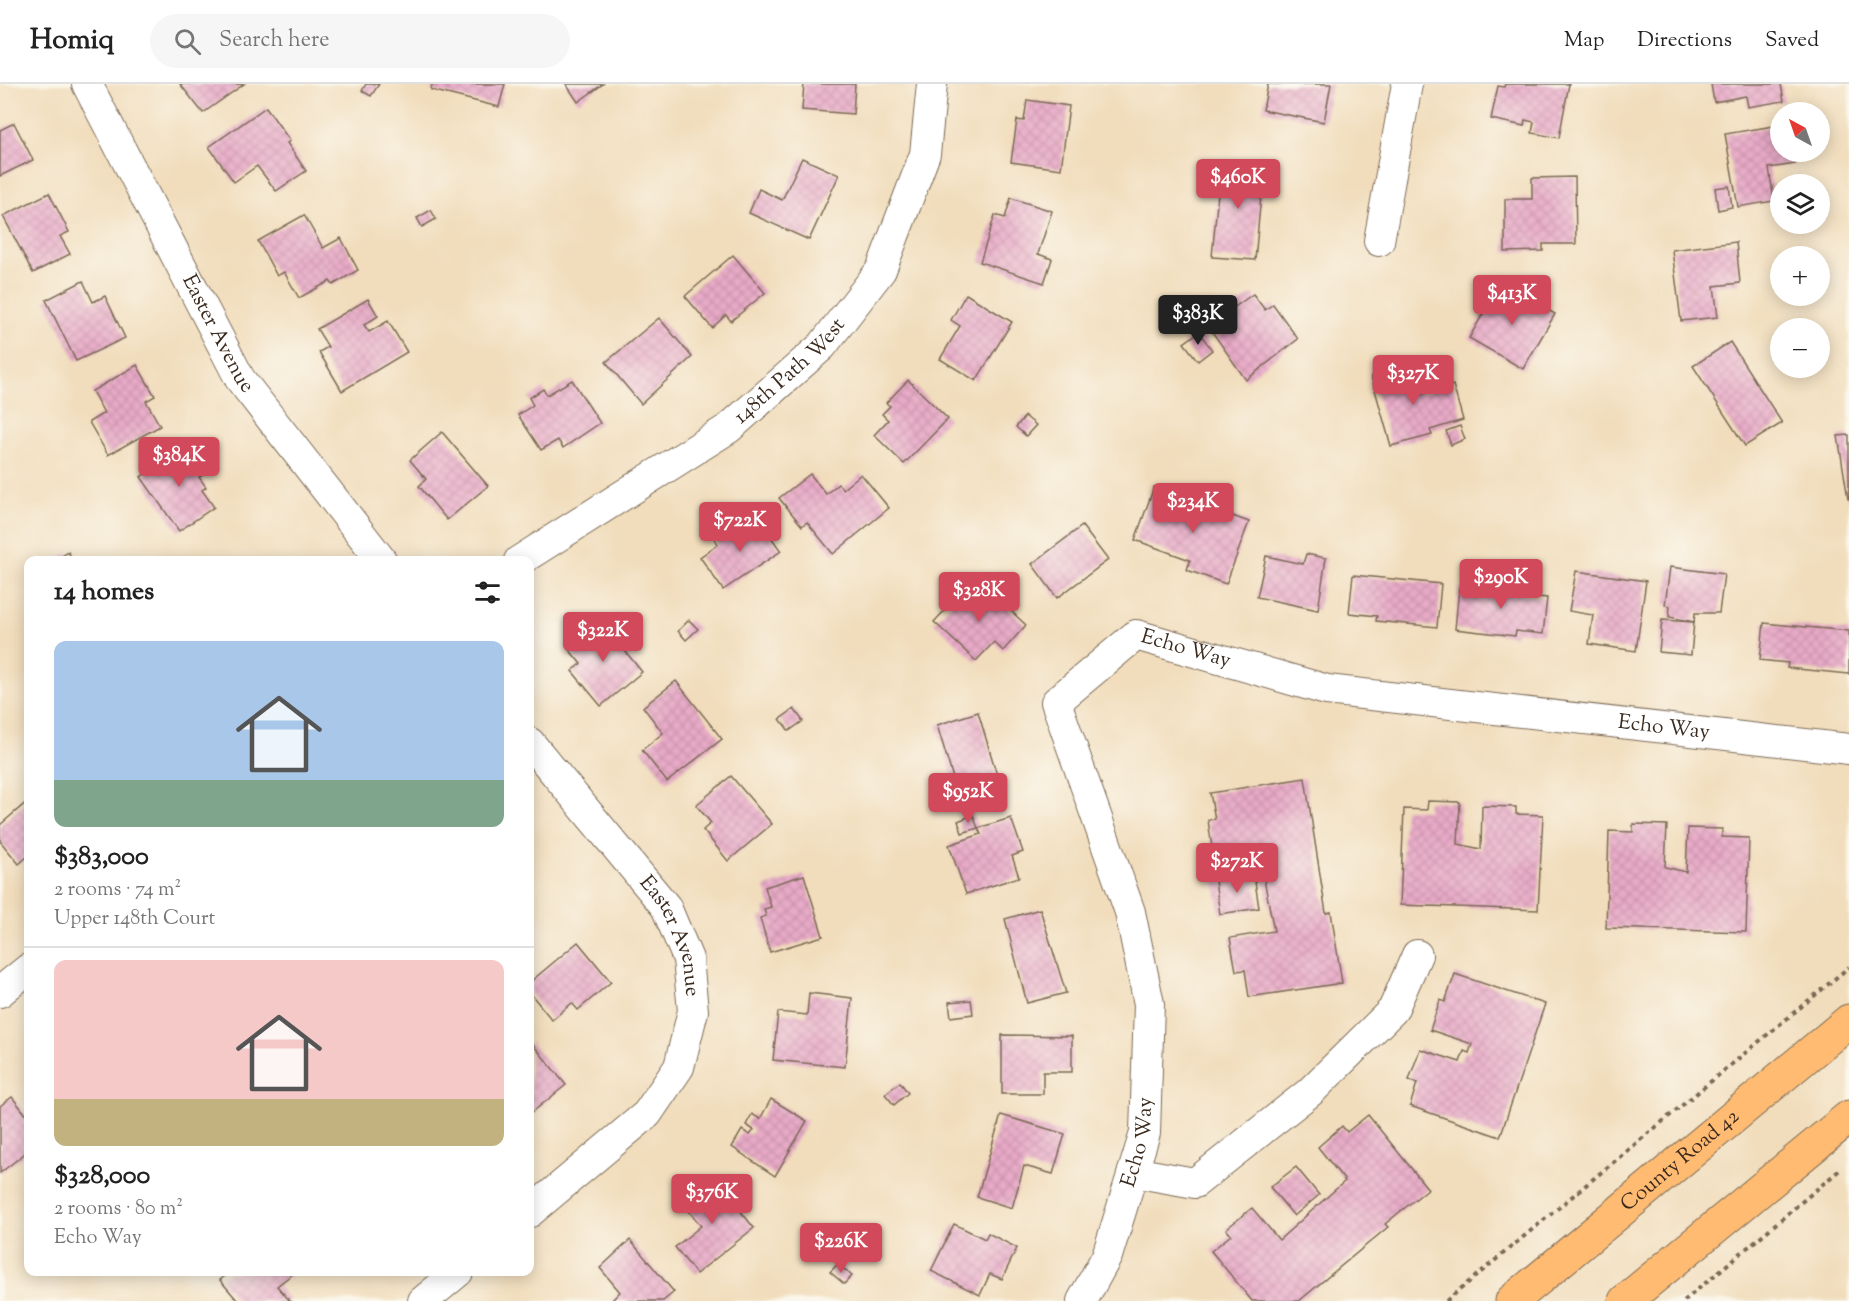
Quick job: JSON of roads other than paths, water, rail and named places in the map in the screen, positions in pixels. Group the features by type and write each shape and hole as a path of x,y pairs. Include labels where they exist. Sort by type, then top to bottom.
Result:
{"highway":[{"name":"County Road 42","path":"1512,1301 1849,1021"},
{"path":"1625,1301 1849,1116"}],"street":[{"name":"Easter Avenue","path":"87,84 240,379 378,556"},
{"name":"148th Path West","path":"527,556 729,428 822,346 881,270 925,154 932,84"},
{"path":"1379,241 1407,84"},
{"name":"Echo Way","path":"1082,1301 1107,1256 1145,1133 1149,1004 1130,912 1056,702 1136,635 1327,690 1849,749"},
{"name":"Easter Avenue","path":"534,748 666,907 688,959 693,1011 679,1066 647,1114 534,1209"},
{"path":"1132,1172 1195,1183 1310,1092 1393,1010 1417,955"},
{"path":"0,992 24,972"},
{"path":"423,1301 453,1276"}]}
